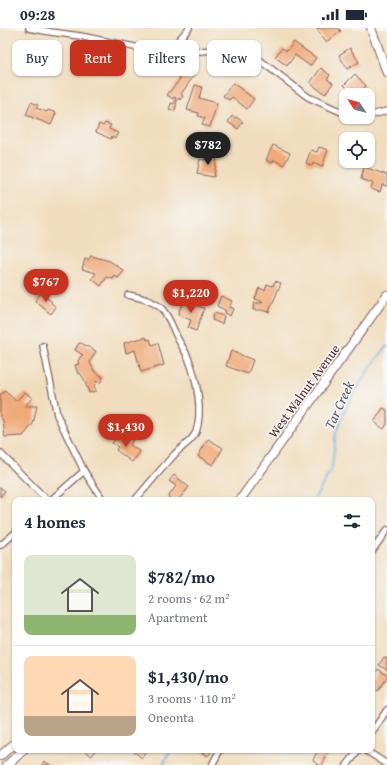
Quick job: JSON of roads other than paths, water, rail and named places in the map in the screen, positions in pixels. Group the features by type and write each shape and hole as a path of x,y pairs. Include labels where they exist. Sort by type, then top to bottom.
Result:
{"main road":[{"path":"371,28 387,74"},
{"name":"West Walnut Avenue","path":"242,497 384,305 387,295"},
{"path":"0,756 12,746"},
{"path":"7,765 21,753"}],"street":[{"path":"29,28 134,47"},
{"path":"179,40 189,28"},
{"path":"199,51 235,49 253,55 308,97 339,111"},
{"path":"375,114 387,111"},
{"path":"128,295 152,302 161,308 169,319 189,359 196,384 198,414 198,423 195,434 188,444 176,453 137,497"},
{"path":"43,346 57,415 84,471 101,497"},
{"path":"0,453 44,497"},
{"path":"54,497 84,471"},
{"path":"375,547 387,530"},
{"path":"0,545 12,535"},
{"path":"375,728 387,710"},
{"path":"212,765 218,753"},
{"path":"347,765 357,753"},
{"path":"370,753 387,764"}],"waterway":[{"name":"Tar Creek","path":"316,497 332,468 336,432 347,405 367,372 387,346"},
{"name":"Tar Creek","path":"163,765 169,753"}]}
